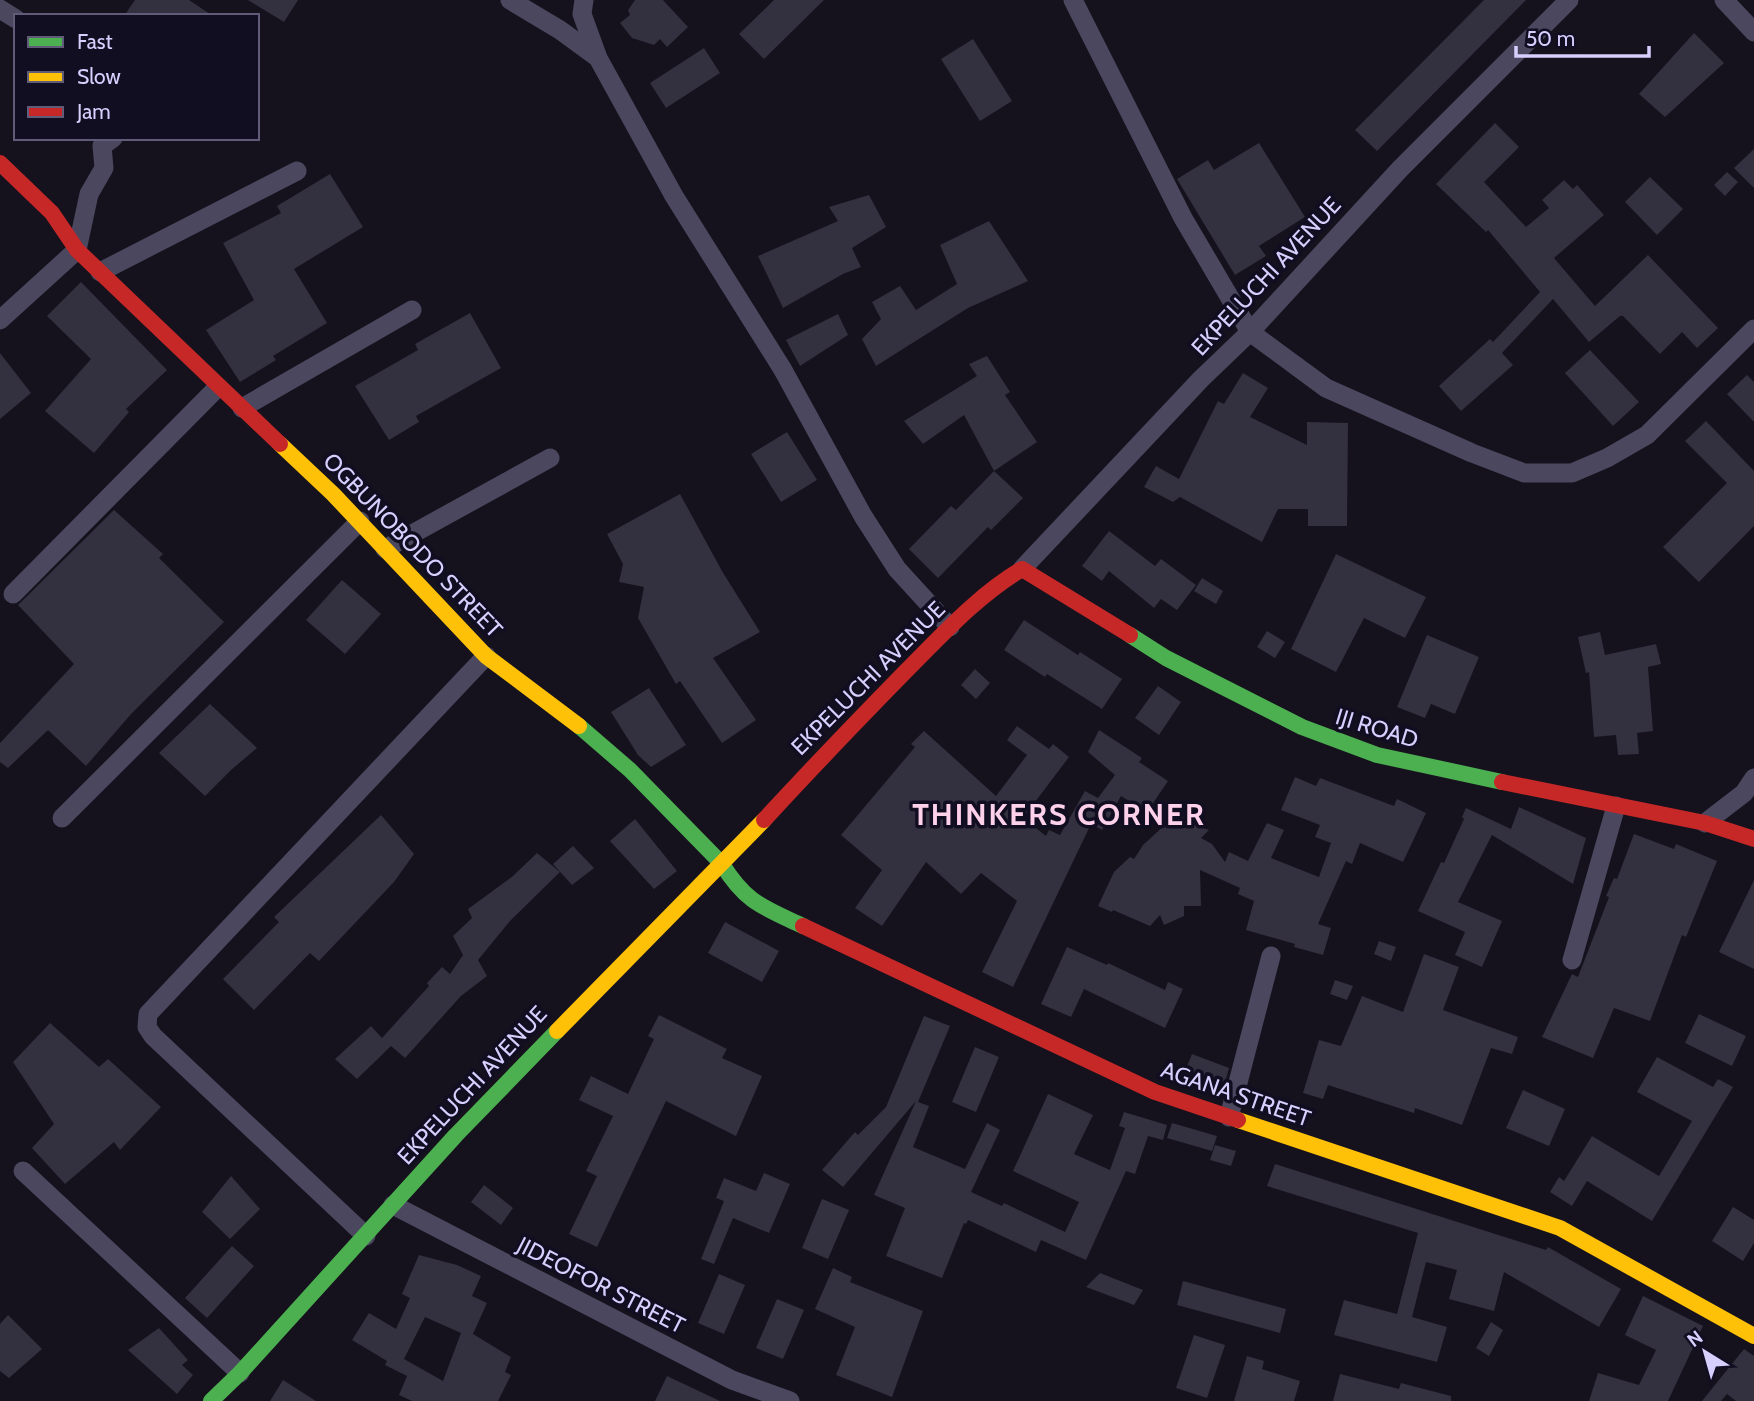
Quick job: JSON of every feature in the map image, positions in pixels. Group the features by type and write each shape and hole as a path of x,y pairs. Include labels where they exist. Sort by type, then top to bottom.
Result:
{"street":[{"path":"0,8 2,0"},
{"path":"510,0 560,30 598,58"},
{"path":"584,0 582,14 598,58 674,195 782,370 863,516 897,569 950,627"},
{"path":"1073,0 1183,218 1250,332 1326,388 1472,453 1524,473 1572,473 1607,458 1647,435 1754,329"},
{"name":"EKPELUCHI AVENUE","path":"211,1401 240,1373 456,1135 556,1031 722,864 950,627 1007,578 1022,569 1201,379 1250,332 1400,169 1569,0"},
{"path":"1724,0 1754,33"},
{"path":"0,320 77,250 89,194 104,168 102,146 110,140"},
{"path":"100,272 297,171"},
{"name":"OGBUNOBODO STREET","path":"3,172 52,213 77,250 360,521 486,656 584,730 630,770 722,864"},
{"path":"242,408 412,310"},
{"path":"13,594 218,387"},
{"path":"385,549 550,458"},
{"path":"62,818 360,521"},
{"name":"IJI ROAD","path":"1022,569 1166,658 1302,727 1377,755 1705,823 1754,839"},
{"path":"366,1236 153,1036 146,1027 148,1014 486,656"},
{"path":"1705,823 1744,793 1754,778"},
{"path":"1572,960 1616,806"},
{"name":"AGANA STREET","path":"722,864 733,883 754,903 1155,1092 1513,1210 1560,1228 1754,1336"},
{"path":"1229,1117 1272,956"},
{"path":"23,1171 240,1373"},
{"name":"JIDEOFOR STREET","path":"393,1205 732,1380 790,1401"}],"building":[{"path":"135,0 189,0 210,14 125,14"},
{"path":"248,0 298,0 284,22"},
{"path":"635,0 663,0 688,27 667,47 660,39 654,45 632,38 620,23 630,15 628,10"},
{"path":"774,0 824,0 764,59 739,34"},
{"path":"1484,0 1526,0 1377,151 1355,130"},
{"path":"1694,33 1724,63 1665,117 1639,94"},
{"path":"973,39 1012,101 980,121 941,59"},
{"path":"704,48 720,73 666,108 650,83"},
{"path":"1495,123 1519,147 1484,182 1526,227 1549,208 1542,200 1564,180 1573,189 1577,185 1604,215 1554,258 1595,306 1648,255 1718,328 1697,348 1682,332 1660,354 1620,316 1589,342 1553,299 1502,353 1513,365 1461,411 1439,386 1490,339 1493,342 1540,292 1488,230 1486,232 1436,184"},
{"path":"1259,143 1305,217 1259,246 1266,256 1235,275 1177,179 1208,160 1214,170"},
{"path":"1754,149 1754,188 1734,168"},
{"path":"1727,172 1738,182 1725,196 1714,185"},
{"path":"330,174 363,227 294,269 327,323 273,356 276,360 240,382 206,330 254,300 223,243 281,213 277,206"},
{"path":"1650,177 1683,209 1657,235 1625,202"},
{"path":"869,195 886,227 852,248 861,267 843,274 783,308 758,256 838,221 829,207"},
{"path":"989,221 1028,281 968,308 876,366 862,339 881,319 872,302 900,286 916,310 957,284 940,245"},
{"path":"81,282 167,370 126,409 129,412 94,453 45,411 91,359 47,316"},
{"path":"470,313 501,368 416,416 419,422 389,440 355,386 418,350 415,344"},
{"path":"838,314 848,335 800,366 786,340"},
{"path":"1590,350 1639,402 1613,426 1565,373"},
{"path":"0,353 31,393 0,419"},
{"path":"987,356 1010,392 1005,395 1037,442 994,471 964,415 923,444 904,421 977,376 969,364"},
{"path":"1243,373 1268,388 1250,417 1307,445 1307,422 1348,423 1347,526 1308,526 1308,509 1278,509 1262,542 1180,497 1173,502 1144,487 1156,466 1179,479 1218,401 1224,404"},
{"path":"1747,375 1754,382 1754,422 1727,394"},
{"path":"1706,421 1754,471 1754,526 1699,582 1663,547 1727,483 1685,441"},
{"path":"787,432 817,480 781,502 751,454"},
{"path":"994,471 1023,498 991,530 988,527 938,578 909,549 951,506 956,510"},
{"path":"680,494 722,571 760,632 713,658 756,720 722,743 680,681 676,684 638,618 644,587 619,582 623,564 607,534"},
{"path":"114,510 163,554 159,558 224,622 132,713 86,766 48,730 8,768 0,762 0,743 74,664 18,605"},
{"path":"1109,531 1155,566 1161,559 1196,585 1177,610 1161,599 1154,608 1109,571 1102,581 1082,566"},
{"path":"1336,554 1426,597 1405,638 1364,618 1336,672 1291,649"},
{"path":"1202,578 1223,591 1216,604 1194,591"},
{"path":"342,580 381,614 345,654 306,620"},
{"path":"1024,620 1078,655 1080,652 1122,679 1102,709 1004,650"},
{"path":"1267,631 1285,642 1275,658 1257,647"},
{"path":"1600,632 1605,655 1656,644 1661,664 1648,667 1653,731 1637,733 1639,754 1618,755 1616,735 1594,737 1589,672 1586,673 1578,637"},
{"path":"1427,635 1479,657 1455,714 1431,704 1425,718 1397,707"},
{"path":"975,669 990,683 976,699 961,685"},
{"path":"1158,686 1181,702 1159,735 1135,718"},
{"path":"649,688 686,745 651,767 638,755 611,712"},
{"path":"210,704 257,748 205,796 159,753"},
{"path":"1017,726 1049,749 1053,744 1069,757 1023,818 1046,836 1049,830 1060,835 1085,791 1098,798 1115,775 1088,752 1099,730 1142,758 1139,762 1168,781 1147,812 1121,796 1102,830 1091,824 1013,987 982,972 1017,901 981,873 961,894 926,862 882,926 855,908 882,870 841,835 915,747 911,744 924,731 996,796 1027,755 1007,740"},
{"path":"1295,777 1316,786 1320,778 1394,806 1397,799 1426,813 1403,862 1360,843 1352,864 1346,861 1318,924 1331,928 1323,955 1246,930 1254,901 1238,894 1240,888 1200,870 1201,906 1184,906 1184,916 1164,925 1160,915 1150,926 1098,906 1114,872 1130,857 1134,859 1143,845 1179,812 1187,822 1209,830 1201,838 1212,844 1225,862 1229,852 1248,861 1267,823 1284,830 1271,858 1319,877 1331,843 1315,837 1320,825 1281,810"},
{"path":"1519,807 1586,838 1573,884 1492,835 1458,902 1502,921 1482,967 1455,955 1465,932 1418,911 1441,862 1444,863 1464,819 1462,817 1466,808 1511,829"},
{"path":"381,815 414,854 394,882 319,961 310,953 254,1010 223,979 279,922 274,917"},
{"path":"635,819 677,871 654,889 610,841"},
{"path":"1634,834 1674,849 1676,844 1717,861 1686,937 1682,935 1650,1021 1614,1008 1593,1058 1542,1037 1572,974 1578,977 1609,897 1606,896 1614,878 1617,879"},
{"path":"573,846 594,868 572,885 553,864"},
{"path":"537,853 560,872 510,921 478,960 487,976 461,996 405,1058 391,1046 357,1079 335,1059 371,1026 382,1038 429,986 427,983 442,967 450,974 463,955 453,936 472,918 468,909 513,876"},
{"path":"1754,880 1754,969 1719,952"},
{"path":"725,922 779,951 762,982 708,953"},
{"path":"1379,941 1396,947 1391,961 1374,954"},
{"path":"1067,947 1165,990 1168,982 1183,989 1165,1028 1084,989 1071,1017 1041,1004"},
{"path":"1424,954 1459,967 1443,1010 1518,1037 1512,1054 1491,1048 1462,1125 1415,1108 1414,1113 1328,1085 1323,1099 1303,1093 1319,1040 1341,1046 1362,996 1403,1012"},
{"path":"1335,980 1353,986 1347,1000 1330,994"},
{"path":"1699,1014 1746,1036 1732,1066 1685,1043"},
{"path":"659,1015 727,1049 722,1058 762,1076 736,1136 666,1101 597,1247 569,1234 597,1176 586,1171 613,1116 579,1100 591,1076 628,1094 654,1039 648,1036"},
{"path":"924,1016 950,1026 918,1102 929,1106 913,1147 965,1169 987,1123 1000,1130 971,1192 1002,1206 1004,1203 1065,1232 1079,1202 1013,1171 1048,1094 1093,1115 1074,1154 1110,1170 1125,1128 1119,1126 1124,1112 1167,1125 1163,1140 1148,1136 1135,1174 1126,1171 1086,1260 1041,1240 1036,1252 968,1220 964,1223 942,1278 886,1256 905,1208 874,1195 916,1101 843,1187 822,1170 855,1132 858,1135 886,1107"},
{"path":"50,1023 99,1067 108,1059 161,1107 120,1150 114,1142 65,1184 32,1148 54,1124 13,1062"},
{"path":"975,1047 999,1057 976,1112 952,1102"},
{"path":"1192,1054 1229,1068 1224,1086 1185,1071"},
{"path":"1657,1057 1713,1087 1718,1079 1733,1087 1652,1221 1587,1181 1572,1206 1550,1192 1559,1177 1564,1181 1592,1136 1659,1176 1692,1121 1637,1092"},
{"path":"1523,1090 1565,1109 1549,1146 1506,1128"},
{"path":"1172,1123 1217,1136 1212,1151 1167,1138"},
{"path":"1215,1145 1236,1151 1231,1166 1210,1160"},
{"path":"1275,1164 1546,1250 1548,1247 1621,1289 1599,1327 1504,1272 1494,1311 1449,1299 1457,1270 1426,1262 1412,1317 1447,1327 1437,1362 1334,1335 1344,1300 1397,1314 1418,1233 1267,1186"},
{"path":"764,1173 790,1184 769,1233 733,1218 714,1264 701,1259 724,1201 716,1198 724,1178 756,1191"},
{"path":"231,1176 260,1209 230,1239 202,1212"},
{"path":"484,1185 513,1208 501,1225 471,1202"},
{"path":"822,1199 849,1210 828,1259 802,1248"},
{"path":"1733,1207 1754,1220 1754,1243 1743,1261 1712,1241"},
{"path":"232,1246 254,1266 207,1318 185,1298"},
{"path":"419,1255 457,1265 481,1276 472,1296 487,1303 473,1334 511,1357 505,1372 511,1375 498,1401 412,1401 399,1395 407,1376 385,1365 387,1361 352,1340 369,1313 396,1329 410,1298 402,1294","holes":["425,1317 461,1333 443,1381 404,1359"]},
{"path":"833,1268 852,1277 850,1282 923,1311 892,1397 836,1375 855,1327 815,1309"},
{"path":"1100,1273 1143,1290 1134,1305 1086,1287"},
{"path":"719,1274 745,1285 724,1334 698,1323"},
{"path":"1183,1281 1286,1309 1280,1333 1177,1305"},
{"path":"1643,1296 1703,1326 1668,1401 1589,1401 1598,1373 1639,1385 1656,1350 1625,1335"},
{"path":"777,1299 804,1310 783,1359 756,1348"},
{"path":"8,1315 42,1349 9,1378 0,1371 0,1324"},
{"path":"1491,1322 1503,1330 1489,1356 1476,1348"},
{"path":"159,1328 188,1360 182,1365 193,1375 177,1394 128,1350"},
{"path":"1194,1335 1225,1345 1207,1398 1176,1388"},
{"path":"1744,1349 1754,1356 1754,1401 1736,1401 1727,1394 1721,1401 1702,1401"},
{"path":"1247,1356 1264,1361 1262,1369 1300,1381 1294,1401 1234,1401"},
{"path":"1340,1374 1399,1389 1401,1383 1451,1396 1451,1401 1333,1401"},
{"path":"667,1376 720,1401 655,1401"},
{"path":"283,1380 316,1401 270,1401"}],"traffic: fast":[{"path":"1130,635 1166,658 1302,727 1377,755 1502,782"},
{"path":"579,726 630,770 722,864 748,896 756,903 803,926"},
{"path":"211,1401 240,1373 456,1135 557,1031"}],"traffic: slow":[{"path":"280,444 333,494 486,656 579,726"},
{"path":"557,1031 764,820"},
{"path":"1238,1120 1560,1228 1754,1336"}],"traffic: jam":[{"path":"0,163 52,213 77,250 280,444"},
{"path":"764,820 946,630 990,591 1022,569 1130,635"},
{"path":"1502,782 1705,823 1754,839"},
{"path":"803,926 1155,1092 1238,1120"}],"district":[{"name":"THINKERS CORNER","path":"1059,814"}]}
